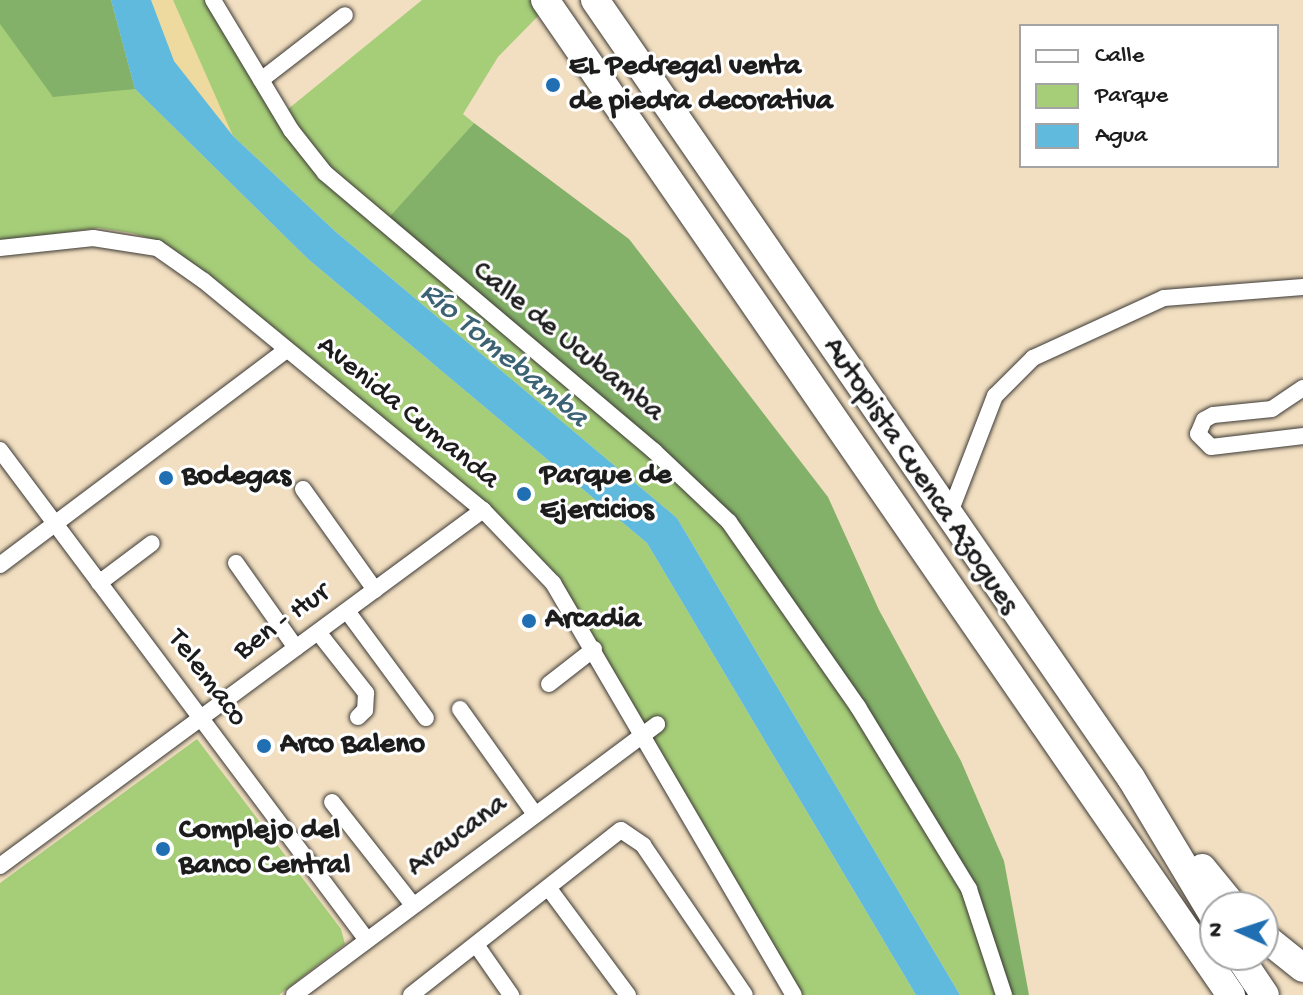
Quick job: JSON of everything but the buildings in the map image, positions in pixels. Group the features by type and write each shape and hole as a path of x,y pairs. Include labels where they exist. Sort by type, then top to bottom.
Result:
{"highway":[{"name":"Autopista Cuenca Azogues","path":"545,0 1231,995"},
{"name":"Autopista Cuenca Azogues","path":"595,0 1144,796 1199,891"},
{"path":"1144,796 1221,891"},
{"path":"1279,949 1303,968"},
{"path":"1249,971 1265,995"}],"street":[{"name":"Calle de Ucubamba","path":"213,0 261,80 325,173 654,451 729,522 858,707 969,889 1004,995"},
{"path":"261,80 345,15"},
{"name":"Avenida Cumanda","path":"0,248 93,238 157,248 204,281 285,351 483,510 553,583 650,729 794,995"},
{"path":"949,515 995,396 1033,358 1164,298 1303,287"},
{"path":"0,565 285,351"},
{"path":"1303,388 1272,409 1213,415 1204,420 1198,434 1211,447 1303,436"},
{"name":"Telemaco","path":"0,450 367,940"},
{"path":"303,489 375,590"},
{"name":"Ben - Hur","path":"0,866 483,510"},
{"path":"99,583 152,543"},
{"path":"236,563 296,648"},
{"path":"347,611 426,718"},
{"path":"318,632 366,693 365,710 358,717"},
{"path":"549,684 594,649"},
{"path":"460,709 535,814"},
{"name":"Araucana","path":"294,995 650,729"},
{"path":"332,802 413,905"},
{"path":"411,995 550,890 621,830 643,845 745,995"},
{"path":"550,890 628,995"},
{"path":"477,946 511,995"}],"green space":[{"path":"0,0 111,0 135,89 308,259 647,543 916,995 794,995 553,583 223,286 165,243 132,233 98,228 0,241"},
{"path":"0,0 111,0 135,89 53,97 0,24"},
{"path":"151,0 213,0 282,114 422,0 540,0 546,8 498,57 463,114 474,123 386,223 731,516 883,756 960,889 1002,995 960,995 677,518 336,232 233,136 174,61"},
{"path":"474,123 629,239 828,497 879,610 961,761 1004,861 1029,995 1002,995 960,889 883,756 731,516 385,222"},
{"name":"Complejo del Banco Central","path":"197,739 341,929 345,944 279,995 0,995 0,883"}],"sand":[{"path":"138,0 173,0 233,136 177,72"}],"water":[{"path":"111,0 151,0 174,61 233,136 336,232 677,518 960,995 916,995 647,543 308,259 135,89"}],"place":[{"name":"EL Pedregal venta de piedra decorativa","path":"553,85"},
{"name":"Bodegas","path":"166,478"},
{"name":"Parque de Ejercicios","path":"524,494"},
{"name":"Arcadia","path":"529,621"},
{"name":"Arco Baleno","path":"264,746"},
{"name":"Complejo del Banco Central","path":"163,849"}],"water label":[{"name":"Río Tomebamba","path":"503,356"}]}
